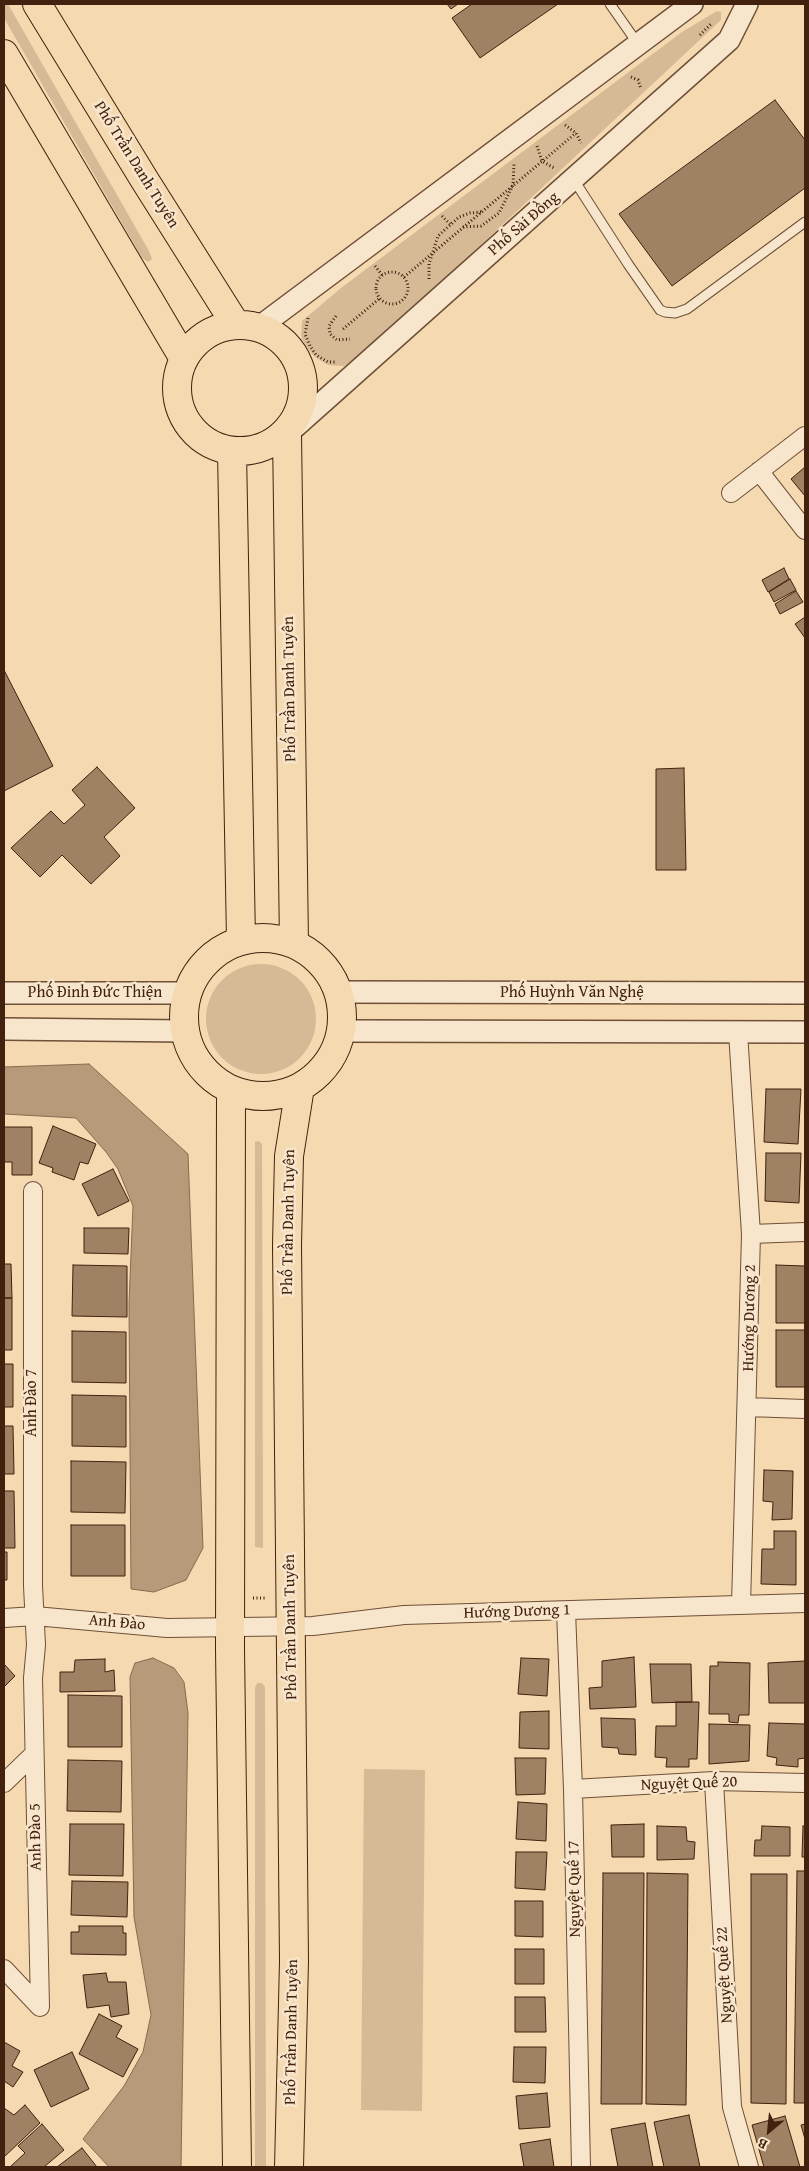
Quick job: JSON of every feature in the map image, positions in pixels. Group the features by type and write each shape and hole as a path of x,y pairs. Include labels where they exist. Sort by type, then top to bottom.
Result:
{"main road":[{"name":"Phố Trần Danh Tuyên","path":"37,4 144,180 247,326"},
{"path":"4,54 184,359"},
{"path":"225,326 247,326 272,334 286,346 300,370 302,398 297,416 287,434 261,448 232,451 204,441 184,420 176,391 178,372 192,346 207,334 225,326"},
{"name":"Phố Trần Danh Tuyên","path":"287,434 294,944"},
{"path":"232,451 241,940"},
{"path":"259,938 277,939 294,944 321,964 331,977 338,992 342,1012 341,1031 336,1048 327,1064 315,1077 300,1087 284,1093 266,1096 248,1095 231,1090 214,1080 200,1066 190,1049 184,1030 183,1012 186,993 195,974 208,959 225,947 241,940 259,938"},
{"name":"Phố Trần Danh Tuyên","path":"288,2167 294,1961 292,1625 288,1507 288,1166 300,1087"},
{"path":"231,1090 230,1626 237,2167"}],"street":[{"path":"247,326 692,4"},
{"name":"Phố Sài Đồng","path":"287,434 729,40 747,4"},
{"path":"731,493 805,436"},
{"path":"759,472 805,530"},
{"name":"Phố Huỳnh Văn Nghệ","path":"338,992 805,993"},
{"name":"Phố Đinh Đức Thiện","path":"4,993 186,993"},
{"path":"4,1029 184,1030"},
{"path":"341,1031 805,1032"},
{"name":"Hướng Dương 2","path":"738,1032 751,1234 748,1407 741,1605"},
{"name":"Anh Đào 7","path":"33,1191 35,1616"},
{"path":"751,1234 805,1232"},
{"path":"748,1407 805,1409"},
{"name":"Hướng Dương 1","path":"230,1626 312,1626 404,1615 805,1603"},
{"name":"Nguyệt Quế 17","path":"566,1611 573,1789 581,2167"},
{"name":"Anh Đào","path":"4,1618 35,1616 167,1628 230,1626"},
{"name":"Anh Đào 5","path":"4,1970 40,2007 34,1754 35,1616"},
{"path":"4,1783 34,1754"},
{"name":"Nguyệt Quế 20","path":"573,1789 714,1781 805,1783"},
{"name":"Nguyệt Quế 22","path":"714,1781 732,2107 749,2167"}],"lane":[{"path":"610,4 638,44"},
{"path":"574,180 628,264 660,310 665,312 675,313 687,309 805,222"}],"path":[{"path":"703,23 711,17"},
{"path":"692,42 714,21"},
{"path":"624,82 639,71"},
{"path":"631,76 638,80 642,89"},
{"path":"635,96 649,83"},
{"path":"558,131 572,120"},
{"path":"565,125 576,133 581,146 587,140"},
{"path":"404,278 576,133"},
{"path":"529,152 544,141"},
{"path":"537,146 542,161 557,168 550,175"},
{"path":"506,169 522,158"},
{"path":"463,227 476,228 495,217 506,202 513,185 514,163"},
{"path":"435,221 450,210"},
{"path":"431,286 429,268 431,254 438,236 450,224 465,214 481,212"},
{"path":"442,216 450,224"},
{"path":"371,269 383,260"},
{"path":"375,266 382,275"},
{"path":"395,272 404,278 407,288 400,301 390,303 380,298 376,285 382,275 395,272"},
{"path":"343,328 380,298"},
{"path":"311,314 307,318 305,334 316,355 328,362 344,362"},
{"path":"336,316 329,326 330,334 341,342 350,340"},
{"path":"230,1598 291,1598"}],"shaded area":[{"path":"4,4 8,4 149,251 152,259 148,262 142,258 4,18"},
{"path":"717,11 721,12 721,20 358,360 344,366 328,365 315,357 306,347 301,336 302,321 341,288 682,32"},
{"path":"261,964 282,968 300,980 312,998 316,1019 312,1040 300,1058 282,1070 261,1074 240,1070 222,1058 210,1040 206,1019 210,998 222,980 240,968"},
{"path":"89,1064 188,1154 203,1548 186,1580 154,1592 131,1589 129,1303 133,1206 118,1169 106,1152 76,1118 4,1114 4,1067"},
{"path":"259,1141 262,1144 263,1548 255,1547 255,1142"},
{"path":"153,1658 174,1668 184,1682 188,1713 181,2167 109,2167 83,2139 124,2086 143,2052 151,2015 134,1917 130,1677 135,1663"},
{"path":"257,1683 262,1683 265,1687 266,2167 255,2167 255,1688"},
{"path":"364,1769 425,1770 422,2111 361,2110"}],"building":[{"path":"447,4 458,4 451,9"},
{"path":"472,4 558,4 480,58 452,18"},
{"path":"775,100 805,140 805,188 672,286 619,214"},
{"path":"805,467 805,496 791,479"},
{"path":"784,568 789,579 768,592 762,580"},
{"path":"790,579 796,590 774,602 769,592"},
{"path":"796,591 803,602 780,614 775,604"},
{"path":"805,617 805,638 795,624"},
{"path":"4,670 53,766 4,791"},
{"path":"97,767 135,808 104,837 120,856 91,884 62,855 40,877 11,848 51,811 64,824 85,805 72,790"},
{"path":"684,768 686,870 656,870 656,769"},
{"path":"766,1089 801,1089 798,1144 764,1142"},
{"path":"53,1126 96,1144 88,1164 80,1162 74,1180 52,1172 53,1168 39,1163"},
{"path":"4,1127 32,1127 32,1175 12,1175 12,1162 4,1162"},
{"path":"766,1153 801,1153 799,1203 765,1201"},
{"path":"113,1169 129,1201 98,1216 82,1184"},
{"path":"84,1228 129,1228 128,1254 84,1253"},
{"path":"4,1264 11,1264 12,1298 4,1298"},
{"path":"73,1265 127,1266 127,1317 72,1316"},
{"path":"776,1265 805,1266 805,1323 776,1323"},
{"path":"4,1298 12,1298 12,1350 4,1350"},
{"path":"776,1330 805,1330 805,1387 776,1387"},
{"path":"72,1331 126,1332 126,1383 72,1382"},
{"path":"4,1364 13,1364 13,1407 4,1407"},
{"path":"72,1395 126,1396 126,1447 72,1446"},
{"path":"4,1426 13,1426 14,1474 4,1474"},
{"path":"71,1461 126,1462 125,1513 71,1512"},
{"path":"764,1470 793,1471 792,1519 772,1520 773,1502 763,1501"},
{"path":"4,1491 14,1491 15,1548 4,1548"},
{"path":"71,1525 125,1525 125,1576 71,1576"},
{"path":"774,1531 796,1531 796,1585 761,1584 762,1549 774,1549"},
{"path":"4,1552 7,1552 7,1580 4,1580"},
{"path":"634,1657 636,1707 590,1709 589,1688 602,1687 602,1661"},
{"path":"521,1658 549,1659 547,1696 518,1694"},
{"path":"105,1659 105,1672 114,1670 115,1691 60,1692 60,1672 74,1672 75,1660"},
{"path":"805,1661 805,1703 769,1703 768,1663"},
{"path":"718,1662 750,1663 749,1715 739,1715 738,1723 729,1722 729,1714 709,1714 710,1666 718,1666"},
{"path":"4,1664 15,1676 4,1687"},
{"path":"650,1664 691,1664 692,1702 652,1703"},
{"path":"68,1695 122,1696 122,1747 68,1747"},
{"path":"676,1702 699,1702 697,1759 689,1759 689,1767 666,1767 667,1758 655,1757 656,1726 676,1726"},
{"path":"549,1711 549,1749 519,1748 520,1712"},
{"path":"601,1718 635,1719 636,1755 619,1754 618,1748 602,1747"},
{"path":"769,1723 805,1724 805,1758 798,1759 798,1767 776,1765 777,1758 767,1756"},
{"path":"709,1724 750,1725 749,1761 709,1764"},
{"path":"515,1758 546,1758 545,1794 516,1795"},
{"path":"68,1760 122,1761 121,1812 67,1811"},
{"path":"518,1802 547,1804 546,1841 516,1839"},
{"path":"70,1824 124,1824 123,1876 69,1875"},
{"path":"644,1824 644,1857 612,1857 611,1825"},
{"path":"657,1826 686,1827 687,1841 695,1842 694,1859 657,1860"},
{"path":"762,1826 790,1827 790,1856 754,1856 755,1840 761,1840"},
{"path":"803,1826 805,1826 805,1857 802,1857"},
{"path":"516,1852 547,1852 545,1890 515,1888"},
{"path":"797,1871 805,1871 805,2103 794,2103"},
{"path":"603,1873 644,1873 642,2104 601,2104"},
{"path":"647,1873 688,1874 686,2105 646,2104"},
{"path":"751,1874 787,1874 786,2104 751,2103"},
{"path":"72,1881 128,1882 127,1917 71,1915"},
{"path":"515,1901 543,1901 543,1937 515,1936"},
{"path":"79,1926 123,1926 123,1933 126,1933 126,1955 71,1954 71,1932 79,1932"},
{"path":"515,1949 544,1949 544,1984 515,1984"},
{"path":"106,1973 108,1982 126,1982 129,2014 111,2017 109,2005 87,2008 83,1975"},
{"path":"515,1997 545,1997 546,2032 515,2032"},
{"path":"99,2014 122,2026 116,2037 138,2049 123,2077 79,2054"},
{"path":"4,2042 20,2051 12,2066 23,2072 13,2087 4,2081"},
{"path":"514,2047 546,2047 545,2083 513,2082"},
{"path":"72,2052 89,2089 51,2107 34,2070"},
{"path":"547,2093 550,2127 519,2129 516,2096"},
{"path":"25,2105 40,2123 4,2157 4,2108 14,2115"},
{"path":"689,2115 700,2167 664,2167 654,2122"},
{"path":"785,2116 800,2167 764,2167 752,2125"},
{"path":"645,2123 653,2167 618,2167 611,2129"},
{"path":"42,2124 64,2150 44,2167 10,2167 25,2153 18,2146"},
{"path":"805,2124 805,2139 801,2125"},
{"path":"550,2139 554,2167 524,2167 520,2144"},
{"path":"82,2148 97,2167 57,2167"}]}
